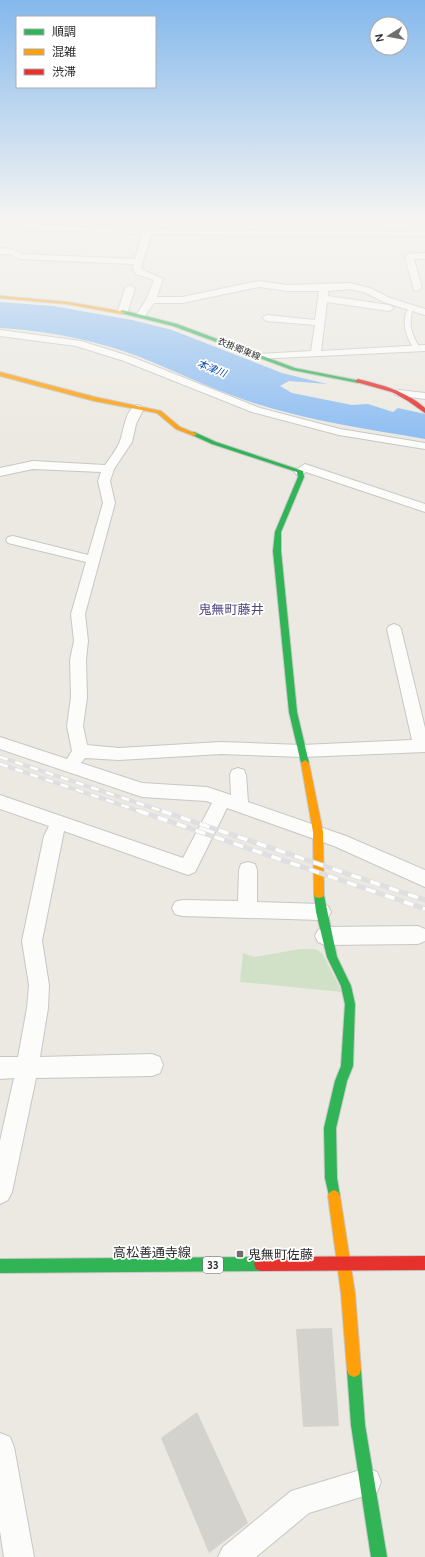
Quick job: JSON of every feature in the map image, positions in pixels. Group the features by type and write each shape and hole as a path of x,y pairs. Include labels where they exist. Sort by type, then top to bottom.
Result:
{"street":[{"path":"123,311 128,294"},
{"path":"141,316 153,294"},
{"path":"151,300 182,300 213,294"},
{"path":"316,354 323,294"},
{"path":"326,294 389,308"},
{"path":"373,294 387,300 425,312"},
{"name":"衣掛郷東線","path":"0,297 72,302 123,311 205,335 259,357 314,374 359,382 404,396 425,410"},
{"path":"267,318 281,315 319,323"},
{"path":"0,333 77,343 128,358 256,410 339,432 425,446"},
{"path":"259,357 421,348"},
{"path":"0,374 28,380 94,399 159,412 178,428 214,443 300,471 305,468 425,508"},
{"path":"404,396 425,396"},
{"path":"71,766 80,751 75,726 79,697 78,660 81,641 78,614 109,503 104,482 108,469 126,442 130,424 138,408"},
{"path":"0,472 33,465 108,469"},
{"path":"300,471 301,477 278,532 277,551 293,712 312,792 318,834 317,873 321,912 332,957 346,986 350,1004 347,1066 341,1081 330,1128 331,1178 344,1264 358,1418 379,1557"},
{"path":"13,540 93,560"},
{"path":"80,751 119,754 221,748 302,751 423,746 394,629"},
{"path":"0,743 142,790 208,794 340,841 425,879"},
{"path":"238,775 240,806"},
{"path":"0,802 188,867 222,800"},
{"path":"0,1192 27,1067 39,986 38,968 31,950 32,941 53,836 59,823"},
{"path":"248,870 248,910"},
{"path":"182,908 321,912"},
{"path":"326,936 418,934"},
{"path":"0,1068 152,1065"},
{"name":"高松善通寺線","path":"0,1266 425,1263"},
{"path":"0,1447 19,1557"},
{"path":"233,1557 301,1501 367,1482"}],"lane":[{"path":"411,308 406,320 410,338 421,348"}],"green space":[{"path":"300,949 315,949 322,953 342,992 240,982 243,953 255,957"}],"water":[{"name":"本津川","path":"0,302 53,306 132,320 172,330 282,373 327,384 289,381 280,386 292,393 352,405 368,404 393,412 398,408 425,414 425,439 304,417 257,404 218,390 139,357 94,342 54,334 0,328"}],"building":[{"path":"332,1328 339,1426 303,1427 296,1329"},
{"path":"197,1412 248,1523 209,1553 161,1438"}],"railway":[{"path":"0,757 162,811"},
{"path":"0,764 142,812"},
{"path":"139,811 425,909"},
{"path":"162,811 425,900"}],"traffic: fast":[{"path":"122,312 175,325 294,369 358,381"},
{"path":"194,434 214,443 300,471 301,477 278,532 277,551 293,712 305,763"},
{"path":"319,894 321,912 332,957 346,986 350,1004 347,1066 341,1081 330,1128 331,1178 334,1196"},
{"path":"0,1266 261,1264"},
{"path":"354,1370 358,1425 379,1557"}],"traffic: slow":[{"path":"0,297 67,303 122,312"},
{"path":"0,374 94,399 159,412 178,428 194,434"},
{"path":"305,763 318,832 319,894"},
{"path":"334,1196 348,1293 354,1370"}],"traffic: jam":[{"path":"358,381 394,391 410,399 425,411"},
{"path":"261,1264 425,1263"}],"place":[{"name":"鬼無町佐藤","path":"240,1254"}],"district":[{"name":"鬼無町藤井","path":"231,609"}]}
